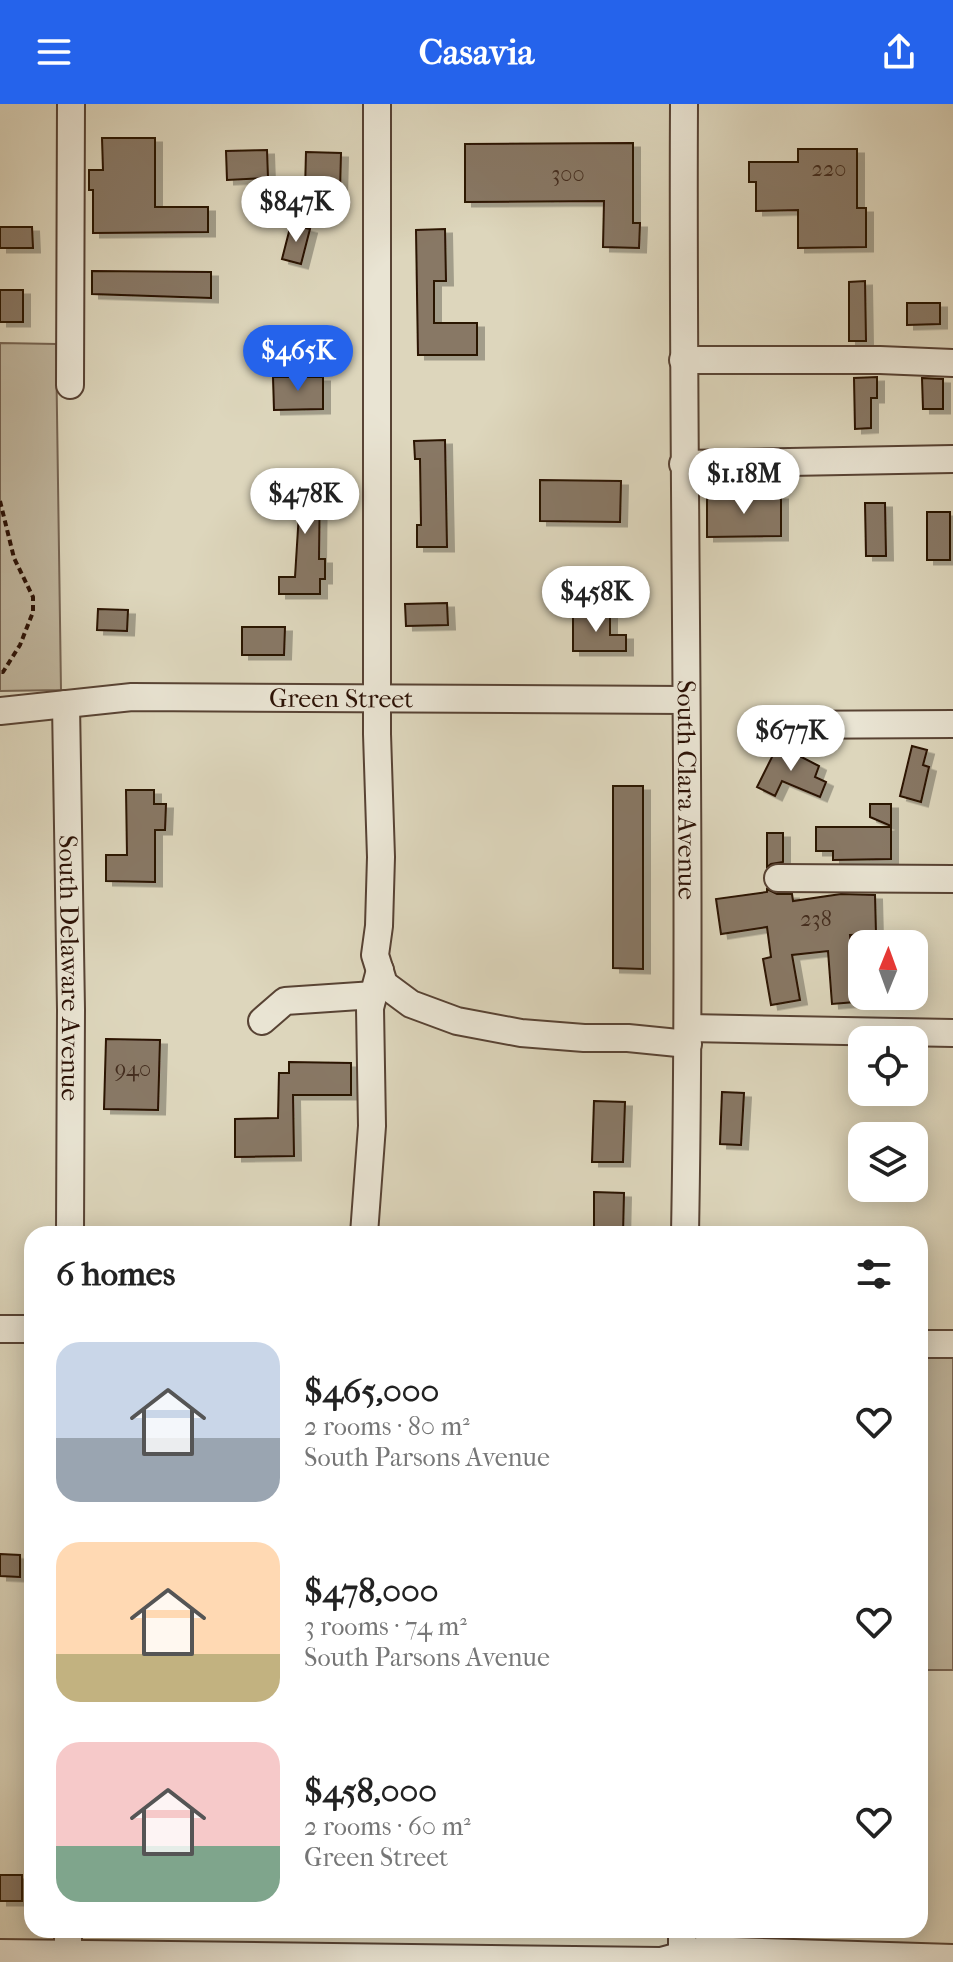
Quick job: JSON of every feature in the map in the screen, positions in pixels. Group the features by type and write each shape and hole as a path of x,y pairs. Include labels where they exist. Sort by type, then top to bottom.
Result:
{"street":[{"path":"70,385 71,104"},
{"path":"365,1226 372,1126 370,1008 377,983 375,955 381,857 377,696 377,104"},
{"name":"South Clara Avenue","path":"684,104 683,464 688,1036 685,1226"},
{"path":"683,360 953,363"},
{"path":"683,464 953,459"},
{"name":"Green Street","path":"0,711 132,697 685,700"},
{"name":"South Delaware Avenue","path":"66,704 71,1010 70,1226"},
{"path":"765,725 953,724"},
{"path":"778,878 953,879"},
{"path":"262,1021 285,1001 336,996 377,983 384,984 411,1004 457,1021 521,1033 584,1038 953,1033"},
{"path":"0,1329 24,1329"},
{"path":"928,1344 953,1344"},
{"path":"0,1953 68,1949 370,1960 661,1961 682,1949 953,1958"}],"path":[{"path":"0,501 14,558 33,597 33,612 20,645 3,672 0,672"}],"shaded area":[{"path":"0,343 56,344 61,690 0,691"},
{"path":"928,1353 953,1353 953,1670 928,1670"}],"building":[{"path":"102,138 155,138 155,207 208,207 208,232 93,233 93,190 89,190 89,170 103,170"},
{"path":"633,143 633,223 640,223 639,248 603,247 604,201 465,202 465,144"},
{"path":"798,149 857,149 857,208 866,208 866,247 798,248 798,210 756,211 756,182 749,182 749,162 798,162"},
{"path":"267,150 268,178 227,180 226,151"},
{"path":"306,152 341,153 340,192 305,190"},
{"path":"291,224 310,229 301,264 282,259"},
{"path":"0,227 32,227 33,248 0,248"},
{"path":"445,229 446,281 434,281 434,323 477,323 477,355 418,355 416,230"},
{"path":"92,271 211,272 211,298 92,294"},
{"path":"865,281 866,341 849,341 849,282"},
{"path":"0,290 23,290 23,322 0,322"},
{"path":"907,303 940,303 940,324 907,325"},
{"path":"273,377 323,377 323,409 274,410"},
{"path":"877,377 877,398 871,398 871,428 855,429 854,378"},
{"path":"922,378 943,379 943,409 923,409"},
{"path":"445,440 447,547 417,547 417,525 421,525 420,459 415,459 414,441"},
{"path":"280,475 320,475 319,559 325,559 325,579 320,579 320,594 279,594 279,577 295,577 300,497 280,497"},
{"path":"540,480 621,481 620,522 540,521"},
{"path":"707,494 781,495 781,536 707,537"},
{"path":"865,503 885,503 886,556 866,556"},
{"path":"927,512 950,512 950,560 927,560"},
{"path":"447,603 448,625 406,626 405,604"},
{"path":"98,609 128,610 127,631 97,630"},
{"path":"573,614 610,614 610,635 626,635 626,651 573,651"},
{"path":"242,627 285,627 284,655 242,655"},
{"path":"778,745 819,766 815,777 826,782 820,797 782,781 775,796 757,787"},
{"path":"912,746 927,750 923,765 929,767 921,802 900,796"},
{"path":"613,786 643,786 643,969 613,968"},
{"path":"126,790 154,790 154,804 166,804 165,830 155,830 155,882 106,881 106,855 127,855"},
{"path":"870,804 891,804 891,826 870,817"},
{"path":"816,827 891,827 891,859 833,860 833,851 816,851"},
{"path":"767,833 783,833 783,862 767,867"},
{"path":"767,889 777,894 792,894 793,901 841,894 875,895 876,930 848,930 848,1003 832,1004 828,951 792,955 800,1000 771,1005 763,959 771,957 767,927 721,934 716,899 767,892"},
{"path":"106,1039 160,1040 158,1110 104,1109"},
{"path":"289,1062 351,1063 351,1095 293,1095 294,1156 235,1157 235,1119 278,1118 279,1073 289,1073"},
{"path":"722,1092 744,1093 741,1145 720,1144"},
{"path":"594,1101 625,1102 623,1162 592,1162"},
{"path":"594,1192 624,1193 623,1226 594,1226"},
{"path":"0,1554 20,1555 20,1577 0,1576"},
{"path":"0,1875 22,1875 22,1901 0,1901"}]}
